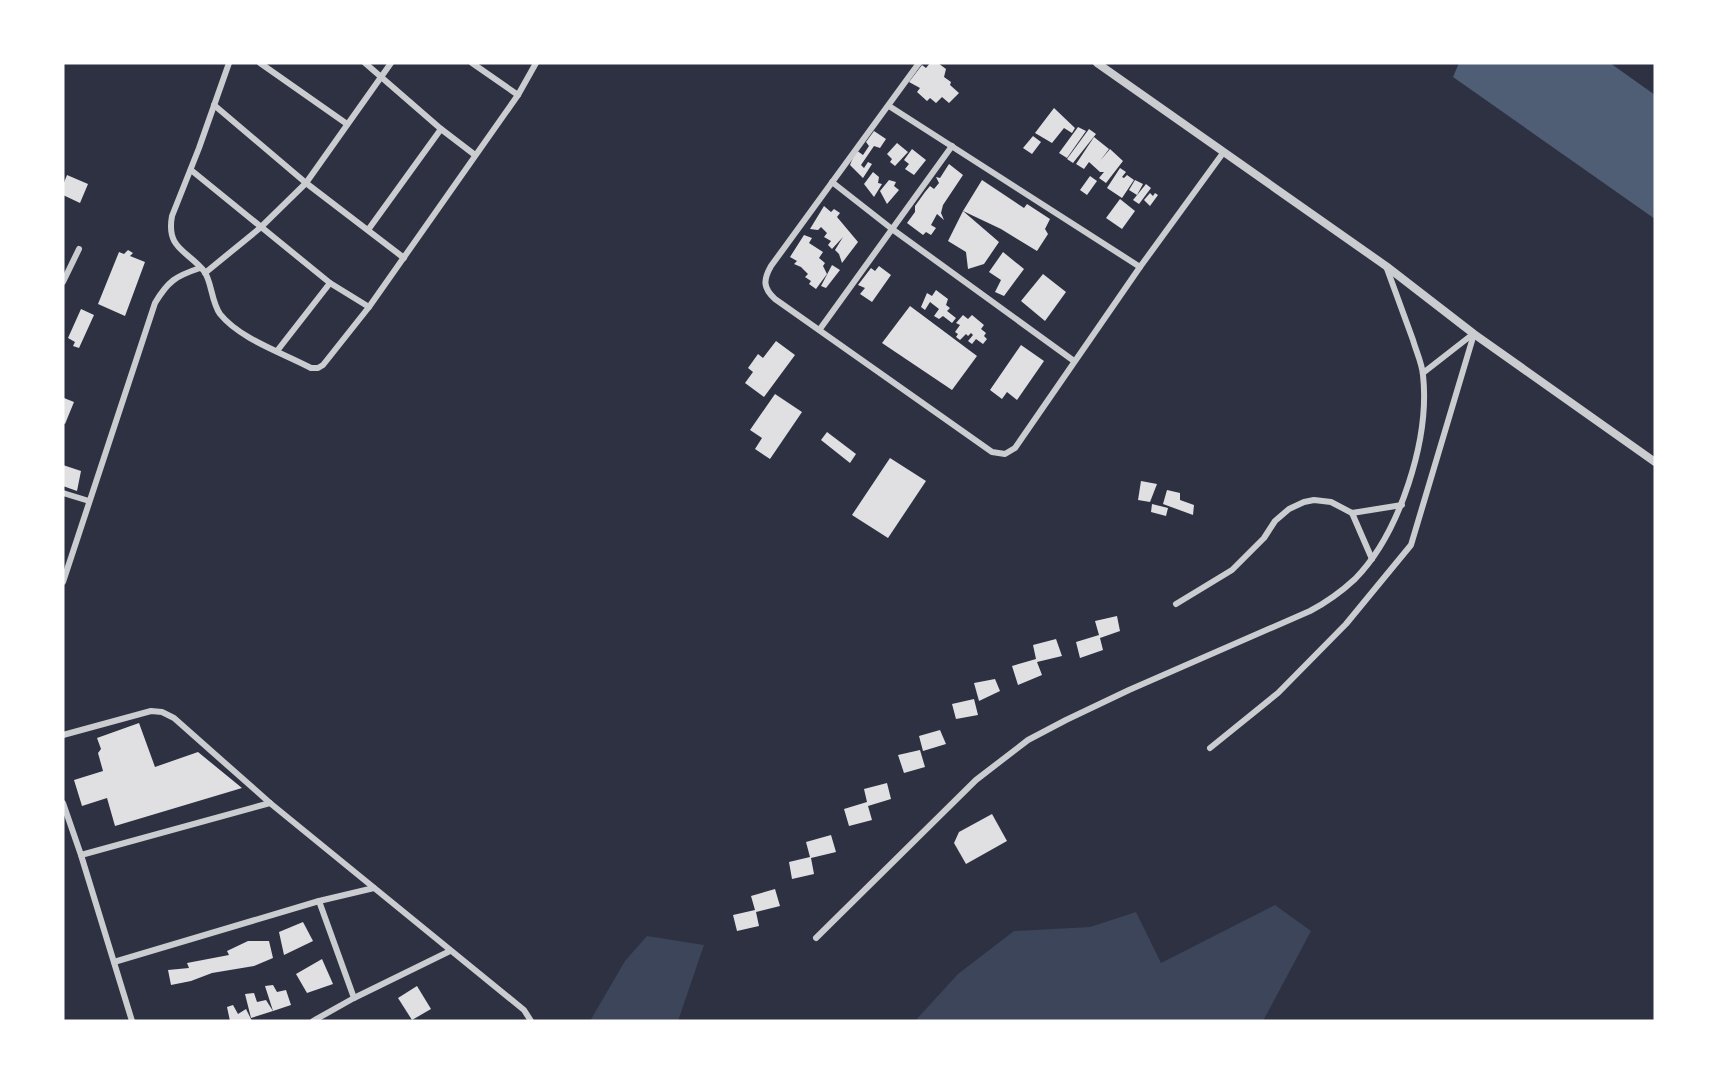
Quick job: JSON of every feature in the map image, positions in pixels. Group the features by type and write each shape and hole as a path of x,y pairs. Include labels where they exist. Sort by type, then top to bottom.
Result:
{"street":[{"path":"229,63 191,170 171,216 172,240 205,273 213,303 230,324 311,368 318,368 369,307 518,95 536,63"},
{"path":"260,63 347,124"},
{"path":"364,63 476,156"},
{"path":"205,273 260,228 306,183 391,63"},
{"path":"472,63 518,95"},
{"path":"919,63 771,266 764,280 765,286 775,299 985,448 999,454 1005,454 1015,448 1140,267 1223,153"},
{"path":"1097,63 1386,267 1474,334 1655,462"},
{"path":"214,105 306,183 404,258"},
{"path":"889,106 1140,267"},
{"path":"369,230 441,129"},
{"path":"819,329 952,146"},
{"path":"191,170 330,283 369,307"},
{"path":"832,182 892,229 1074,361"},
{"path":"63,282 79,249"},
{"path":"63,582 154,303 174,278 200,267"},
{"path":"816,938 968,788 1004,756 1066,720 1310,611 1334,597 1372,559 1402,505 1415,468 1421,429 1423,373 1386,267"},
{"path":"277,351 330,283"},
{"path":"1423,373 1474,334"},
{"path":"1210,748 1278,693 1346,624 1411,545 1474,334"},
{"path":"63,493 89,501"},
{"path":"1176,604 1232,570 1264,537 1275,521 1289,509 1304,502 1314,500 1331,502 1352,513 1402,505"},
{"path":"1352,513 1372,559"},
{"path":"63,735 151,711 162,712 174,718 270,802 524,1010 531,1021"},
{"path":"81,855 270,802"},
{"path":"63,803 132,1021"},
{"path":"114,962 319,901 374,888"},
{"path":"319,901 354,998"},
{"path":"312,1021 450,951"}],"shaded area":[{"path":"1459,63 1610,63 1655,95 1655,219 1453,77"},
{"path":"1275,905 1311,931 1263,1021 915,1021 958,974 1014,931 1090,927 1136,912 1161,963"},
{"path":"647,936 704,945 678,1021 590,1021 625,961"}],"building":[{"path":"930,63 938,63 946,69 944,77 959,93 949,103 942,97 936,103 930,98 927,101 917,92 920,88 909,82 922,65 926,68"},
{"path":"1054,108 1075,128 1072,133 1064,128 1052,143 1035,133"},
{"path":"1078,127 1086,131 1067,158 1059,153"},
{"path":"1089,129 1096,134 1073,163 1067,159"},
{"path":"874,131 886,139 880,148 874,146 861,165 864,168 868,162 872,164 863,178 850,165 856,150 863,155 869,146 866,142"},
{"path":"1033,136 1041,142 1032,154 1023,148"},
{"path":"1094,137 1109,149 1100,161 1110,149 1123,161 1106,183 1099,178 1104,172 1100,172 1089,162 1084,169 1076,164"},
{"path":"897,143 908,152 895,166 890,162 892,159 887,154"},
{"path":"912,149 926,160 914,175 905,169 909,164 904,160"},
{"path":"949,164 963,175 943,205 941,213 944,220 937,214 931,225 936,228 931,235 926,232 923,235 907,223 915,212 915,206 930,186 934,189 939,183 936,177 940,178"},
{"path":"1120,168 1126,172 1122,177 1127,175 1134,180 1122,198 1107,188"},
{"path":"873,172 879,177 878,183 882,184 874,197 864,184"},
{"path":"67,175 88,184 80,203 63,195 63,185"},
{"path":"1090,176 1097,181 1087,195 1080,190"},
{"path":"889,180 896,182 894,186 899,190 887,204 880,191"},
{"path":"982,180 1024,208 1027,204 1050,219 1045,229 1048,234 1037,251 1001,229 963,211"},
{"path":"1135,180 1143,184 1137,195 1129,190"},
{"path":"1146,184 1151,188 1139,204 1133,200"},
{"path":"1150,193 1153,196 1155,193 1158,195 1150,206 1144,200"},
{"path":"1120,199 1135,211 1122,229 1106,218"},
{"path":"824,206 831,212 834,209 840,213 837,217 858,242 842,263 835,250 843,237 832,249 828,245 831,241 824,237 827,233 821,227 818,230 810,229"},
{"path":"963,211 999,242 984,264 968,269 966,252 948,241"},
{"path":"804,235 812,238 809,243 823,252 819,258 825,263 823,266 827,274 816,289 805,277 808,274 794,264 797,261 790,257"},
{"path":"128,250 133,253 130,256 145,262 125,316 98,304 119,252 124,254"},
{"path":"1003,252 1024,269 1004,296 995,292 1001,280 989,272"},
{"path":"832,265 840,270 826,288 821,286"},
{"path":"879,266 891,275 872,302 860,294 865,288 858,285 871,268 875,271"},
{"path":"1043,274 1066,292 1045,321 1021,301"},
{"path":"936,290 948,299 946,305 950,308 947,311 956,318 952,323 943,316 939,319 934,316 939,309 930,302 925,310 921,307 927,293 932,296"},
{"path":"910,306 977,356 952,390 882,343"},
{"path":"81,309 94,315 79,348 73,346 75,342 68,338"},
{"path":"963,315 968,319 972,315 984,325 981,329 986,333 984,336 987,339 983,344 976,339 972,344 968,341 973,335 971,333 968,336 966,334 960,340 956,337 958,334 955,332 960,325 956,323"},
{"path":"776,341 795,355 764,397 745,383 753,372 748,368 758,354 763,358"},
{"path":"1021,345 1044,361 1017,400 1007,392 1002,399 990,390"},
{"path":"775,394 802,412 770,459 755,449 762,438 750,430"},
{"path":"64,398 74,402 65,424 63,423"},
{"path":"827,432 856,454 850,463 821,440"},
{"path":"890,458 926,481 888,538 852,515"},
{"path":"63,465 81,471 77,491 63,486"},
{"path":"1141,481 1157,484 1150,502 1138,500"},
{"path":"1167,490 1180,493 1180,500 1194,505 1193,515 1163,504"},
{"path":"1152,504 1168,508 1166,516 1151,512"},
{"path":"1117,616 1120,631 1100,638 1103,650 1080,658 1076,642 1099,635 1095,621"},
{"path":"1056,639 1062,656 1037,662 1042,675 1018,685 1012,666 1036,659 1033,645"},
{"path":"995,679 1000,691 979,701 974,683"},
{"path":"974,699 978,715 956,719 952,704"},
{"path":"139,723 155,767 198,752 242,788 115,826 107,798 82,806 74,780 103,771 98,753 101,749 97,738"},
{"path":"940,730 946,744 923,751 919,736"},
{"path":"920,750 925,767 904,773 898,755"},
{"path":"887,783 891,799 868,806 872,820 849,826 844,809 867,802 864,789"},
{"path":"992,814 1007,841 966,864 954,843 959,832"},
{"path":"831,835 836,852 811,858 814,874 792,879 789,862 810,857 806,842"},
{"path":"775,889 780,906 756,912 759,926 737,931 733,915 755,910 751,896"},
{"path":"303,922 313,941 284,955 279,932"},
{"path":"248,941 269,941 273,958 254,966 212,973 171,985 168,970 189,968 187,963 229,955 227,951"},
{"path":"322,959 333,984 307,993 296,974"},
{"path":"273,985 277,992 286,990 291,1005 273,1011 265,986"},
{"path":"417,986 431,1009 412,1020 398,998"},
{"path":"254,993 257,1002 266,1000 273,1011 251,1018 245,994"},
{"path":"233,1005 238,1014 246,1009 252,1021 230,1021 227,1007"}]}
